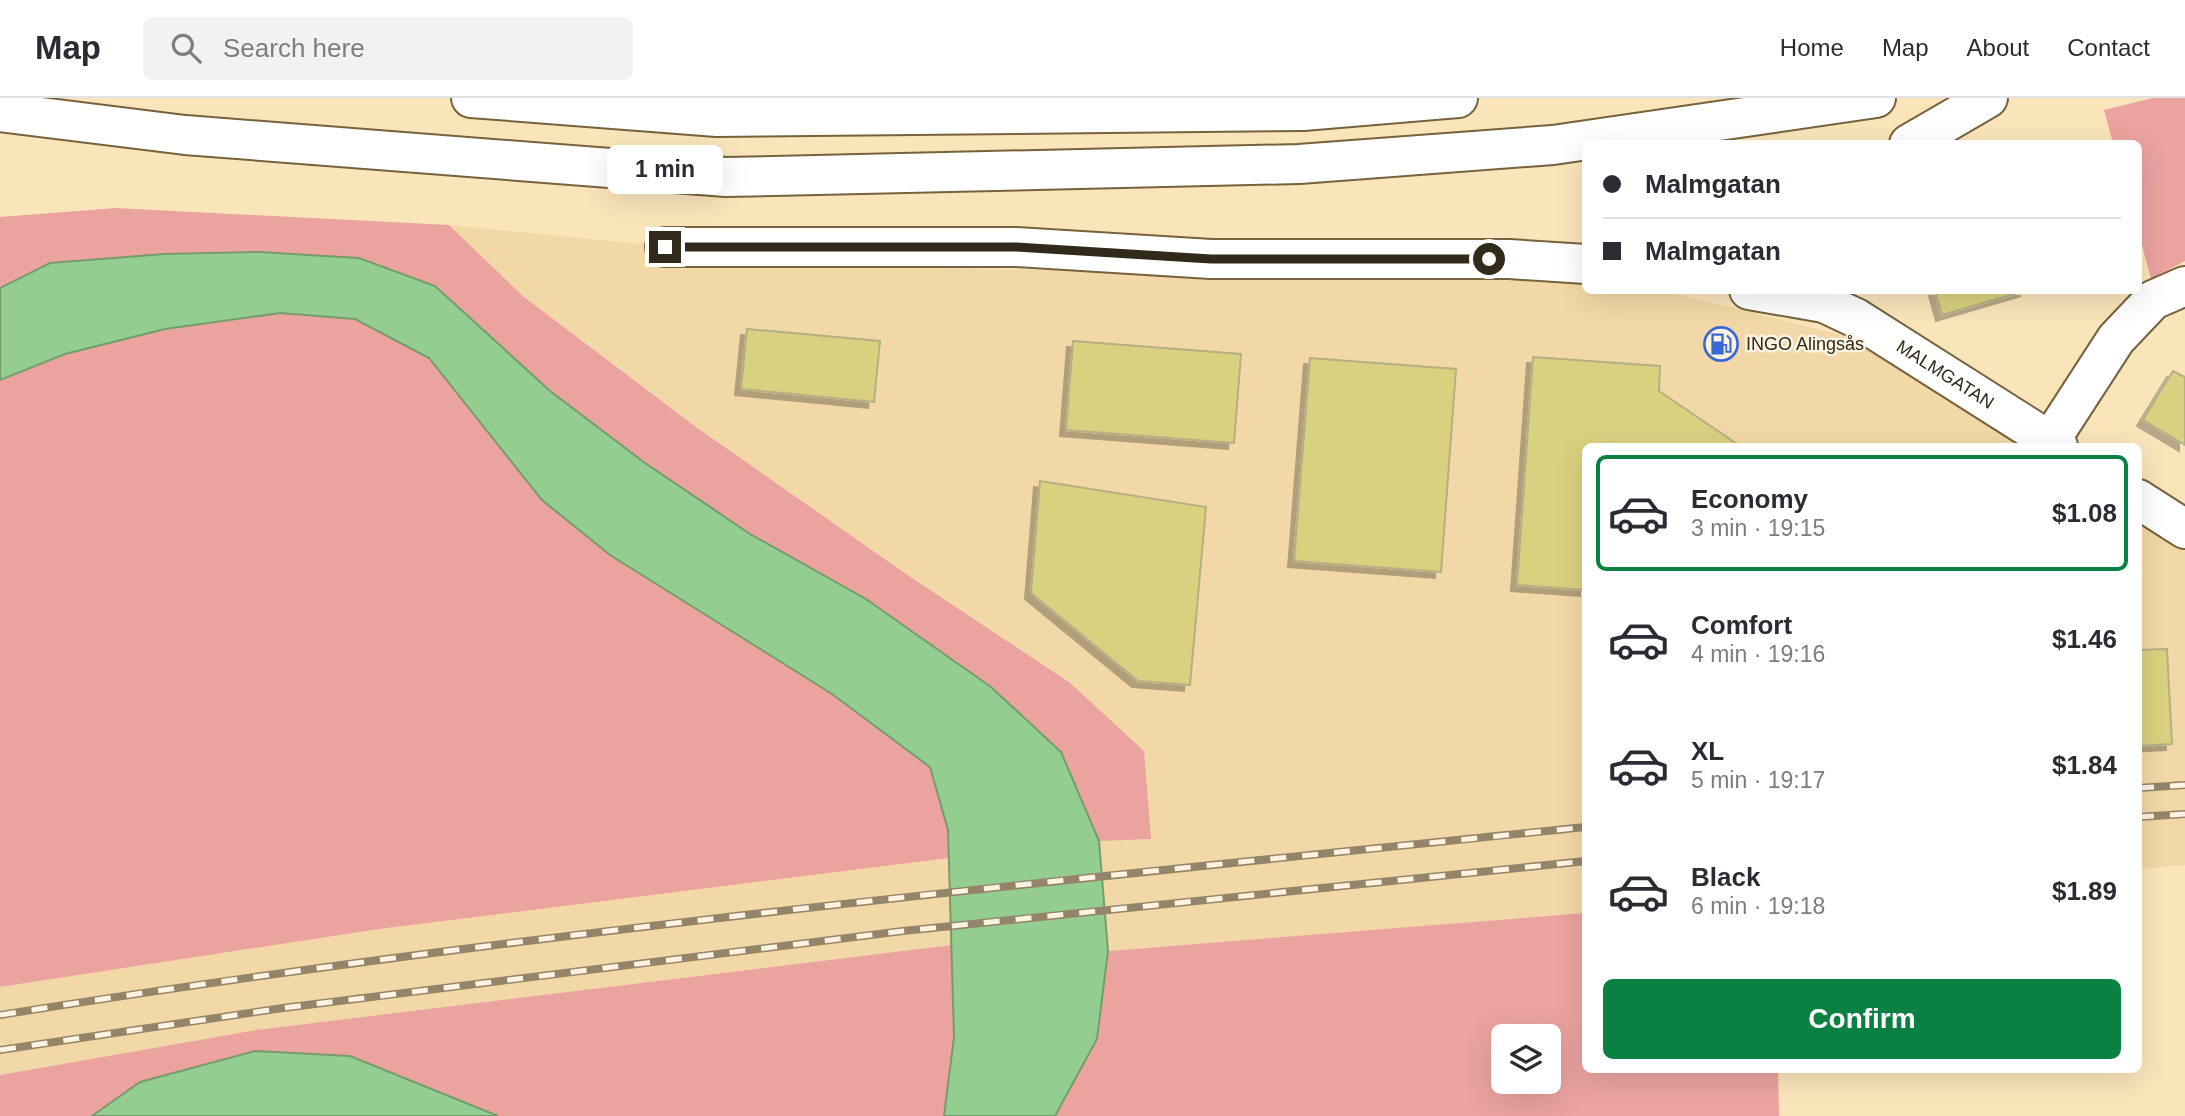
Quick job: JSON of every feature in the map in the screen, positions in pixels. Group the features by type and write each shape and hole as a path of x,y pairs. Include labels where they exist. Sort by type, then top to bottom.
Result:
{"main road":[{"path":"471,98 717,117 1303,111 1458,98"},
{"path":"1613,140 1875,98"},
{"path":"1916,140 1989,98"},
{"path":"0,112 186,135 726,177 1299,164 1569,147"},
{"path":"665,247 1016,247 1211,259 1509,259 1582,264"},
{"path":"2054,443 2116,339 2152,300 2185,286"},
{"name":"MALMGATAN","path":"1792,294 1825,297 2054,443"},
{"path":"2142,502 2185,530"}],"shaded area":[{"path":"2153,98 2185,98 2185,261 2151,279 2142,245 2142,140 2112,140 2104,110"},
{"path":"116,208 449,225 524,297 696,427 909,576 1069,682 1144,751 1151,839 1099,841 1061,752 645,463 550,391 495,344 359,258 259,252 165,254 50,263 0,288 0,217"},
{"path":"449,225 875,267 1582,280 1582,294 1676,294 1845,336 2017,443 1582,443 1582,913 1108,951 1099,841 1151,838 1069,682 909,576 696,427 524,297"},
{"path":"259,252 359,258 435,286 550,391 645,463 750,534 866,599 991,687 1061,752 1099,841 1108,951 1097,1039 1055,1116 944,1116 954,1037 948,830 930,767 832,694 610,555 542,500 429,358 355,319 280,313 165,329 65,354 0,380 0,288 50,263 165,254"},
{"path":"280,313 355,319 429,358 542,500 610,555 832,694 930,767 948,830 949,858 379,929 0,987 0,380 65,354 165,329"},
{"path":"2142,519 2185,545 2185,865 2142,869"},
{"path":"949,858 952,945 256,1030 0,1075 0,987 379,929"},
{"path":"1582,913 1582,1073 1778,1073 1779,1116 1055,1116 1097,1039 1108,951"},
{"path":"952,945 954,1037 944,1116 498,1116 350,1056 140,1082 92,1116 0,1116 0,1075 256,1030"},
{"path":"255,1051 350,1056 498,1116 92,1116 140,1082"}],"building":[{"path":"1936,294 2013,294 1942,315"},
{"path":"747,329 880,341 874,402 741,389"},
{"path":"1073,341 1241,354 1234,443 1066,430"},
{"path":"1533,357 1660,366 1659,391 1736,443 1582,443 1582,590 1517,585"},
{"path":"1310,358 1456,369 1441,572 1294,561"},
{"path":"2173,371 2185,377 2185,445 2143,420"},
{"path":"1040,481 1206,507 1190,685 1138,681 1031,593"},
{"path":"2167,649 2172,744 2142,746 2142,650"}],"railway":[{"path":"2142,788 2185,785"},
{"path":"2142,817 2185,814"},
{"path":"0,1015 197,985 593,933 990,888 1582,827"},
{"path":"0,1050 283,1008 903,931 1582,861"}],"place":[{"name":"INGO Alingsås","path":"1721,344"}],"route":[{"path":"665,247 1016,247 1211,259 1489,259"}]}
